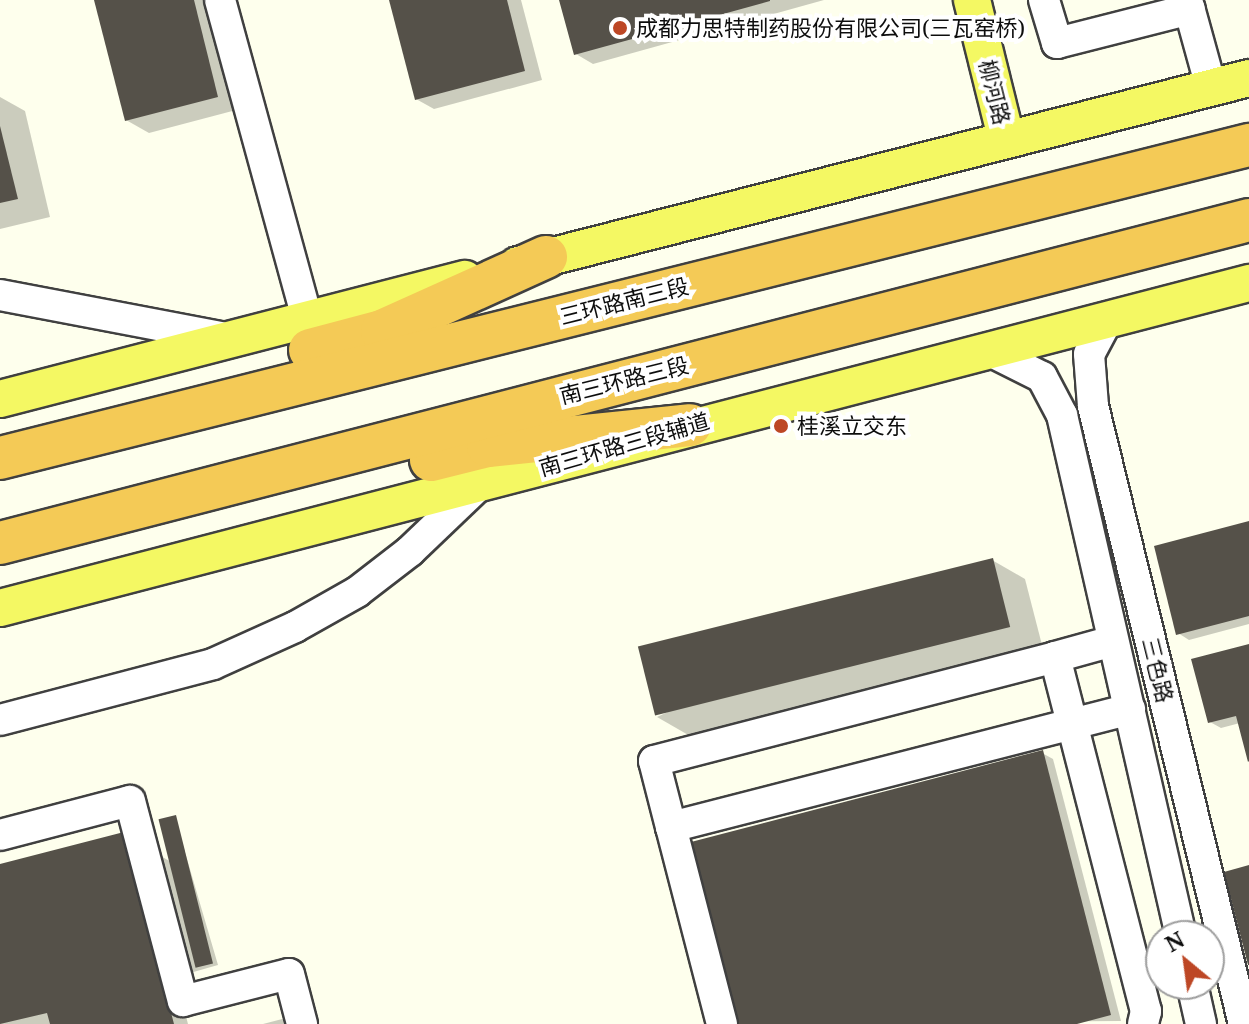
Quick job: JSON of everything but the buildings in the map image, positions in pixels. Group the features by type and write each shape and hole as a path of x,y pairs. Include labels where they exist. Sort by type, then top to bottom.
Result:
{"highway":[{"name":"三环路南三段","path":"0,458 1249,145"},
{"name":"南三环路三段","path":"0,543 1249,220"},
{"path":"0,433 382,331 546,257"},
{"path":"55,530 150,531 488,446 690,425"}],"main road":[{"name":"柳河路","path":"972,0 1006,137"},
{"path":"0,399 1006,137 1249,78"},
{"name":"南三环路三段辅道","path":"0,608 480,484 690,425 1249,283"}],"street":[{"path":"220,0 308,321"},
{"path":"1044,0 1057,43 1188,4 1211,87"},
{"path":"0,295 236,340"},
{"name":"三色路","path":"1108,319 1089,354 1093,406 1244,1024"},
{"name":"三色路","path":"990,351 1042,377 1062,415 1177,920"},
{"path":"0,720 213,664 295,627 357,592 410,551 480,484"},
{"path":"722,1024 654,761 1113,641"},
{"path":"1055,657 1146,1011 1143,1024"},
{"path":"671,827 1130,709"},
{"path":"0,835 130,801 183,1001 289,974 302,1024"},
{"path":"1196,1000 1201,1024"}],"place":[{"name":"成都力思特制药股份有限公司(三瓦窑桥)","path":"620,28"},
{"name":"桂溪立交东","path":"781,426"}]}
